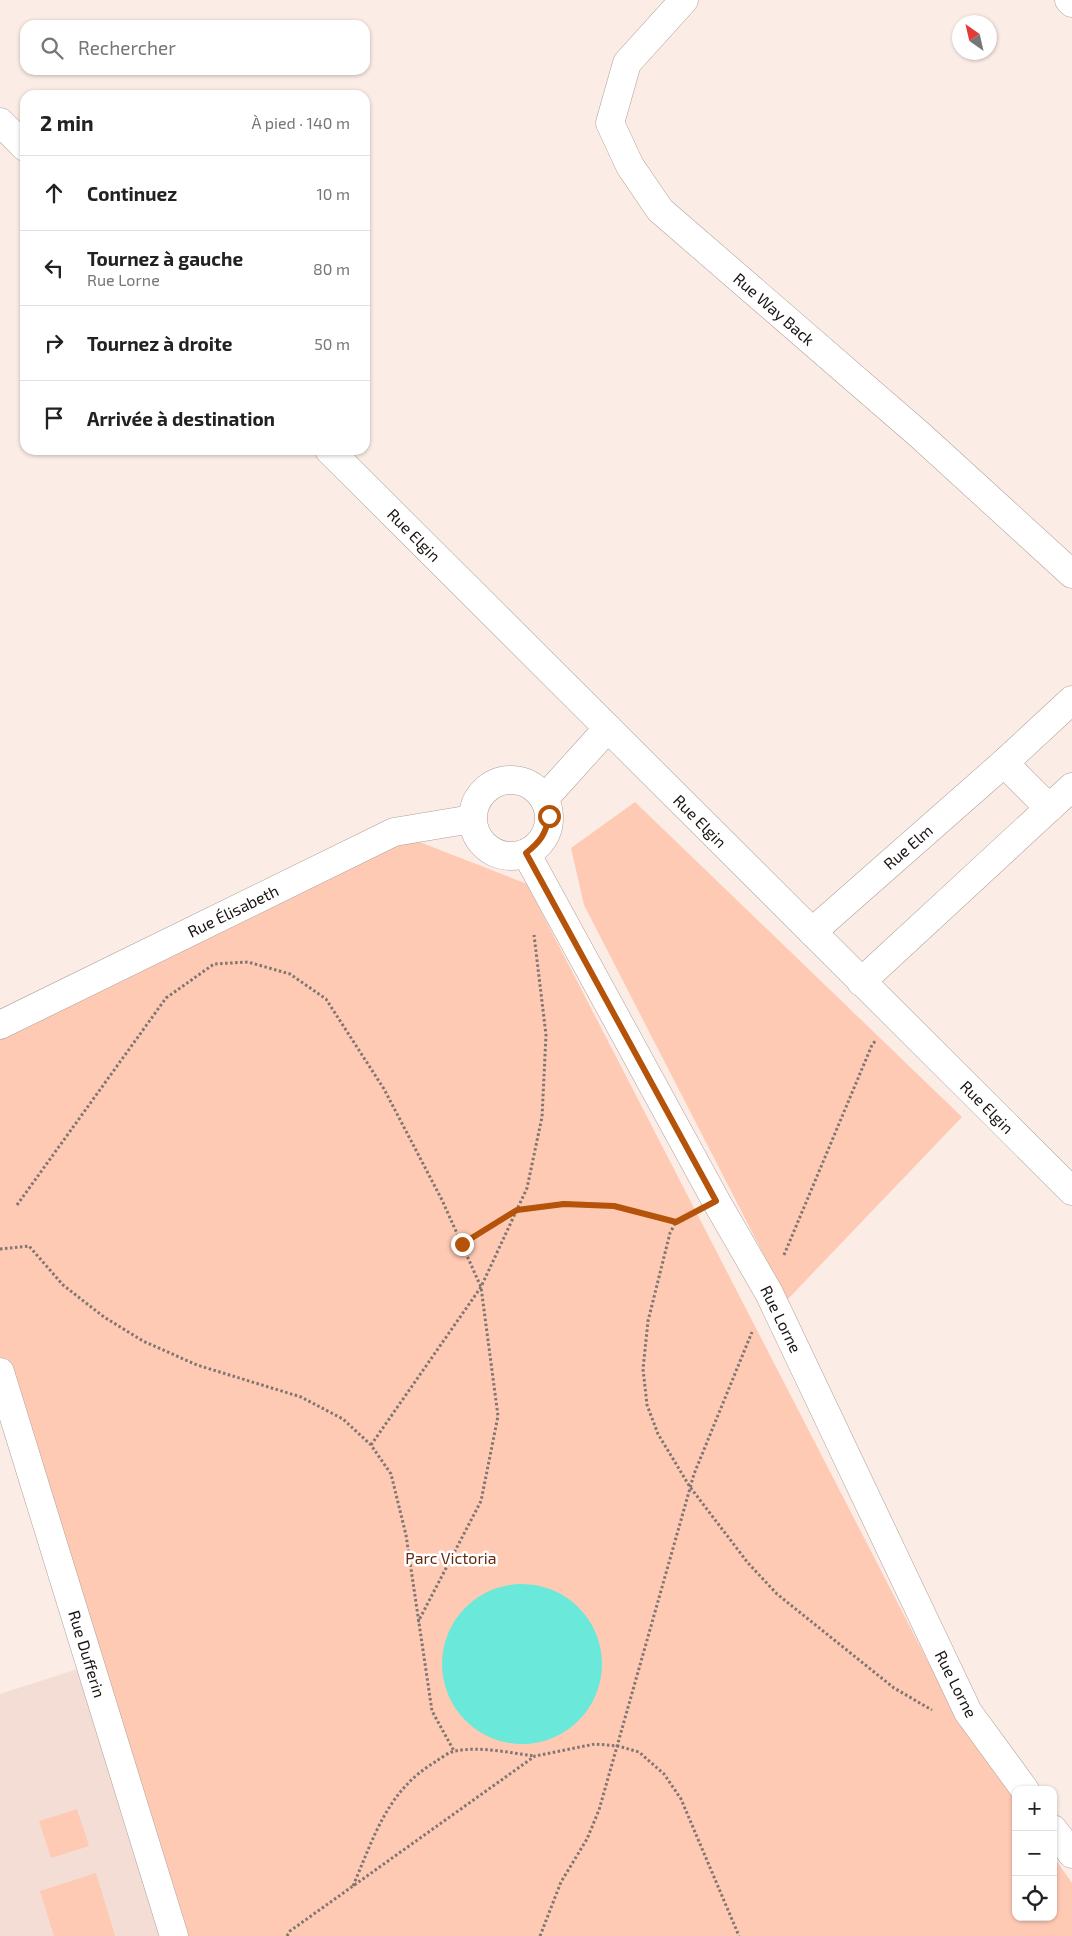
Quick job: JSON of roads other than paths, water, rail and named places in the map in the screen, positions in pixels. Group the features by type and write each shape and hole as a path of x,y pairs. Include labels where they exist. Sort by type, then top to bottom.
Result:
{"street":[{"name":"Rue Way Back","path":"684,0 627,63 610,123 630,166 660,210 920,436 1072,574"},
{"path":"1069,0 1072,3"},
{"path":"0,122 20,142"},
{"name":"Rue Elgin","path":"334,455 1072,1192"},
{"name":"Rue Elm","path":"812,932 1004,763 1072,700"},
{"path":"544,799 608,728"},
{"path":"1004,763 1049,808"},
{"path":"510,780 524,782 536,790 544,799 549,816 546,831 538,844 526,853 512,856 497,853 484,846 476,834 472,819 475,804 483,792 495,783 510,780"},
{"path":"862,982 1072,787"},
{"name":"Rue Élisabeth","path":"0,1026 394,832 472,819"},
{"name":"Rue Lorne","path":"526,853 716,1201 769,1293 968,1712 1022,1786"},
{"name":"Rue Dufferin","path":"0,1372 174,1936"},
{"path":"1055,1831 1072,1854"}],"water":[{"path":"514,1584 530,1584 560,1593 579,1607 596,1633 602,1656 602,1672 596,1695 579,1721 560,1735 545,1741 530,1744 514,1744 484,1735 460,1715 451,1702 445,1687 442,1672 442,1656 451,1626 471,1602 484,1593 499,1587"}],"park label":[{"name":"Parc Victoria","path":"451,1558"}]}
